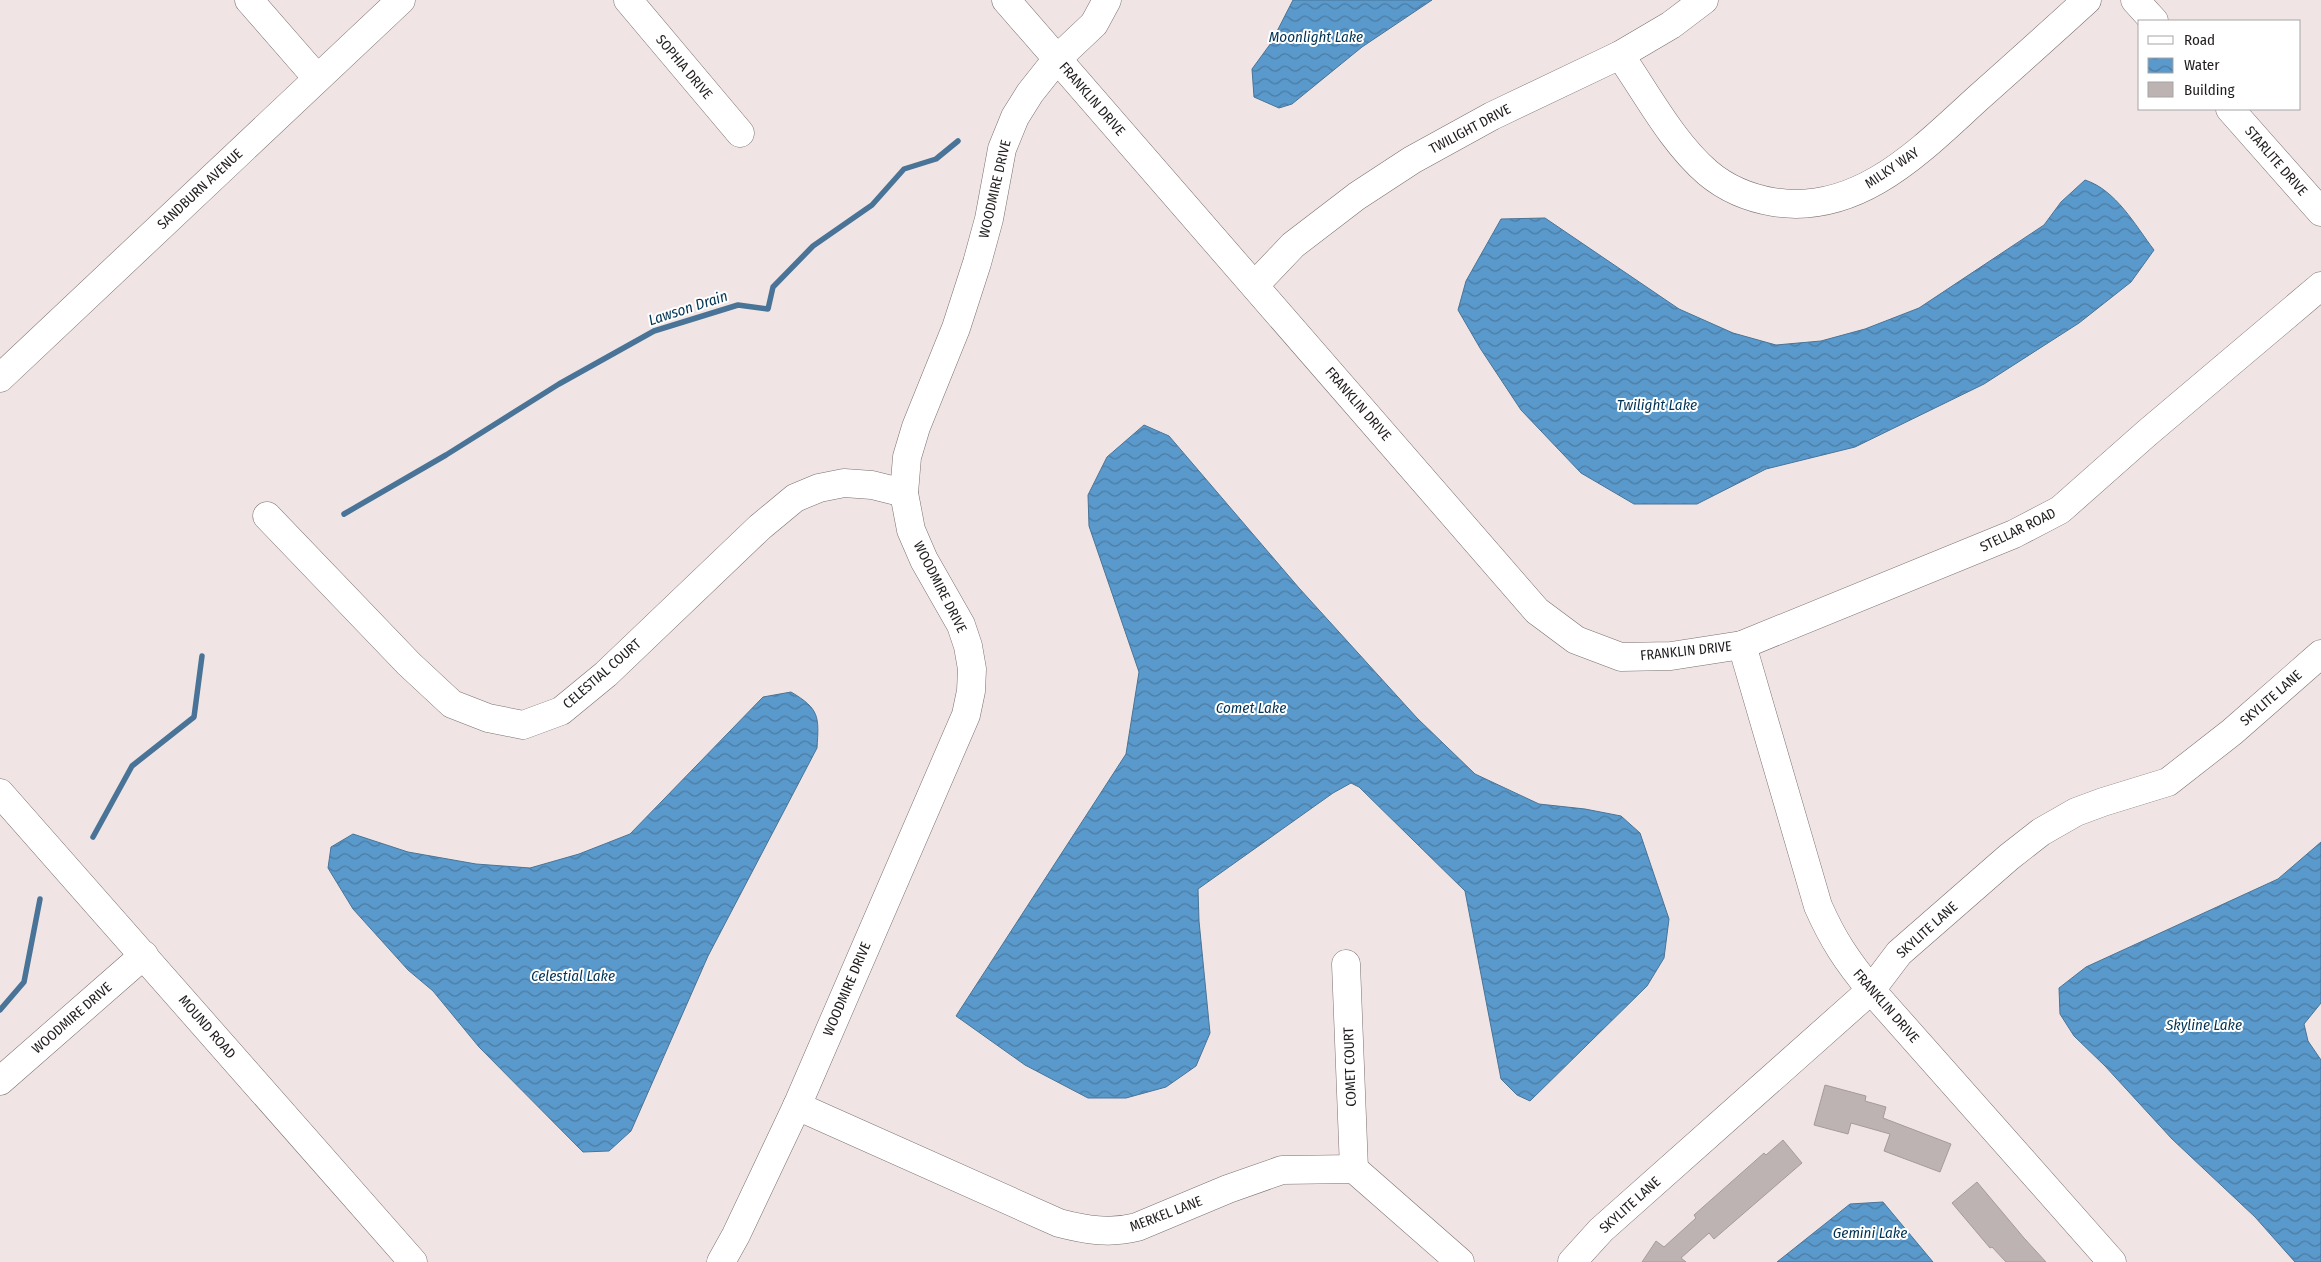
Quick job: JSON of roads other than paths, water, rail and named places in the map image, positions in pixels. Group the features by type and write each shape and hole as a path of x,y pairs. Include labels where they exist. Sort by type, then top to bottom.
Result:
{"street":[{"path":"249,0 317,78"},
{"name":"SANDBURN AVENUE","path":"0,378 401,0"},
{"name":"SOPHIA DRIVE","path":"628,0 740,133"},
{"name":"FRANKLIN DRIVE","path":"1006,0 1536,611 1576,640 1621,656 1671,656 1742,645 1818,906 1832,937 1844,957 1871,990 2112,1262"},
{"name":"WOODMIRE DRIVE","path":"721,1262 797,1106 966,715 971,691 972,669 968,646 961,625 924,560 911,530 904,493 907,457 916,427 956,328 980,255 1002,149 1015,117 1030,92 1057,59 1094,24 1107,0"},
{"name":"TWILIGHT DRIVE","path":"1255,285 1293,245 1357,196 1412,160 1492,116 1620,55 1671,25 1704,0"},
{"name":"MILKY WAY","path":"1620,55 1686,150 1709,173 1731,189 1756,199 1785,204 1818,203 1856,192 1890,174 1930,142 2087,0"},
{"path":"2135,0 2153,20"},
{"name":"STARLITE DRIVE","path":"2231,110 2321,212"},
{"name":"STELLAR ROAD","path":"1742,645 2014,534 2060,510 2147,433 2321,286"},
{"name":"CELESTIAL COURT","path":"268,516 409,664 452,704 488,718 523,724 561,711 606,674 760,527 795,498 819,488 844,483 872,486 904,493"},
{"name":"SKYLITE LANE","path":"1572,1262 1601,1230 1871,990 1899,953 2009,857 2041,832 2085,809 2168,782 2232,732 2321,654"},
{"name":"MOUND ROAD","path":"0,793 413,1262"},
{"name":"WOODMIRE DRIVE","path":"0,1081 144,955"},
{"name":"COMET COURT","path":"1346,964 1354,1169"},
{"name":"MERKEL LANE","path":"797,1106 1059,1223 1084,1230 1121,1230 1137,1226 1228,1189 1282,1170 1354,1169"},
{"path":"1354,1169 1460,1262"}],"water":[{"name":"Moonlight Lake","path":"1293,0 1432,0 1362,47 1292,104 1279,108 1254,97 1252,69 1271,43"},
{"name":"Twilight Lake","path":"2085,180 2106,192 2124,209 2154,250 2131,282 2079,323 1984,384 1855,447 1766,469 1697,504 1634,504 1581,473 1521,410 1480,348 1458,310 1466,281 1501,219 1545,218 1679,309 1733,333 1776,345 1821,341 1865,329 1919,308 2044,225 2061,202"},
{"name":"Comet Lake","path":"1144,425 1169,436 1299,588 1417,718 1475,774 1539,804 1585,809 1621,816 1640,833 1669,919 1664,958 1647,986 1530,1101 1517,1095 1501,1079 1465,891 1359,787 1351,783 1333,793 1198,889 1199,921 1210,1033 1196,1066 1166,1087 1126,1098 1088,1098 1025,1065 956,1016 1126,754 1139,672 1089,526 1088,495 1107,457"},
{"name":"Celestial Lake","path":"791,692 808,704 816,715 818,729 817,748 708,956 631,1131 609,1151 583,1152 479,1047 433,991 408,970 353,909 328,868 331,847 353,834 408,852 476,864 530,868 579,854 630,834 763,697"},
{"name":"Skyline Lake","path":"2321,842 2321,1003 2304,1024 2308,1041 2321,1060 2321,1262 2295,1262 2255,1217 2172,1139 2105,1066 2074,1036 2060,1014 2059,988 2086,967 2278,879"},
{"name":"Gemini Lake","path":"1883,1202 1933,1262 1777,1262 1850,1204"}],"waterway":[{"name":"Lawson Drain","path":"344,514 446,455 559,384 654,331 738,305 768,309 773,287 813,246 872,205 904,169 936,159 958,141"},
{"name":"Lawson Drain","path":"93,837 132,766 194,717 202,656"},
{"name":"Lawson Drain","path":"0,1010 24,982 40,899"}]}
